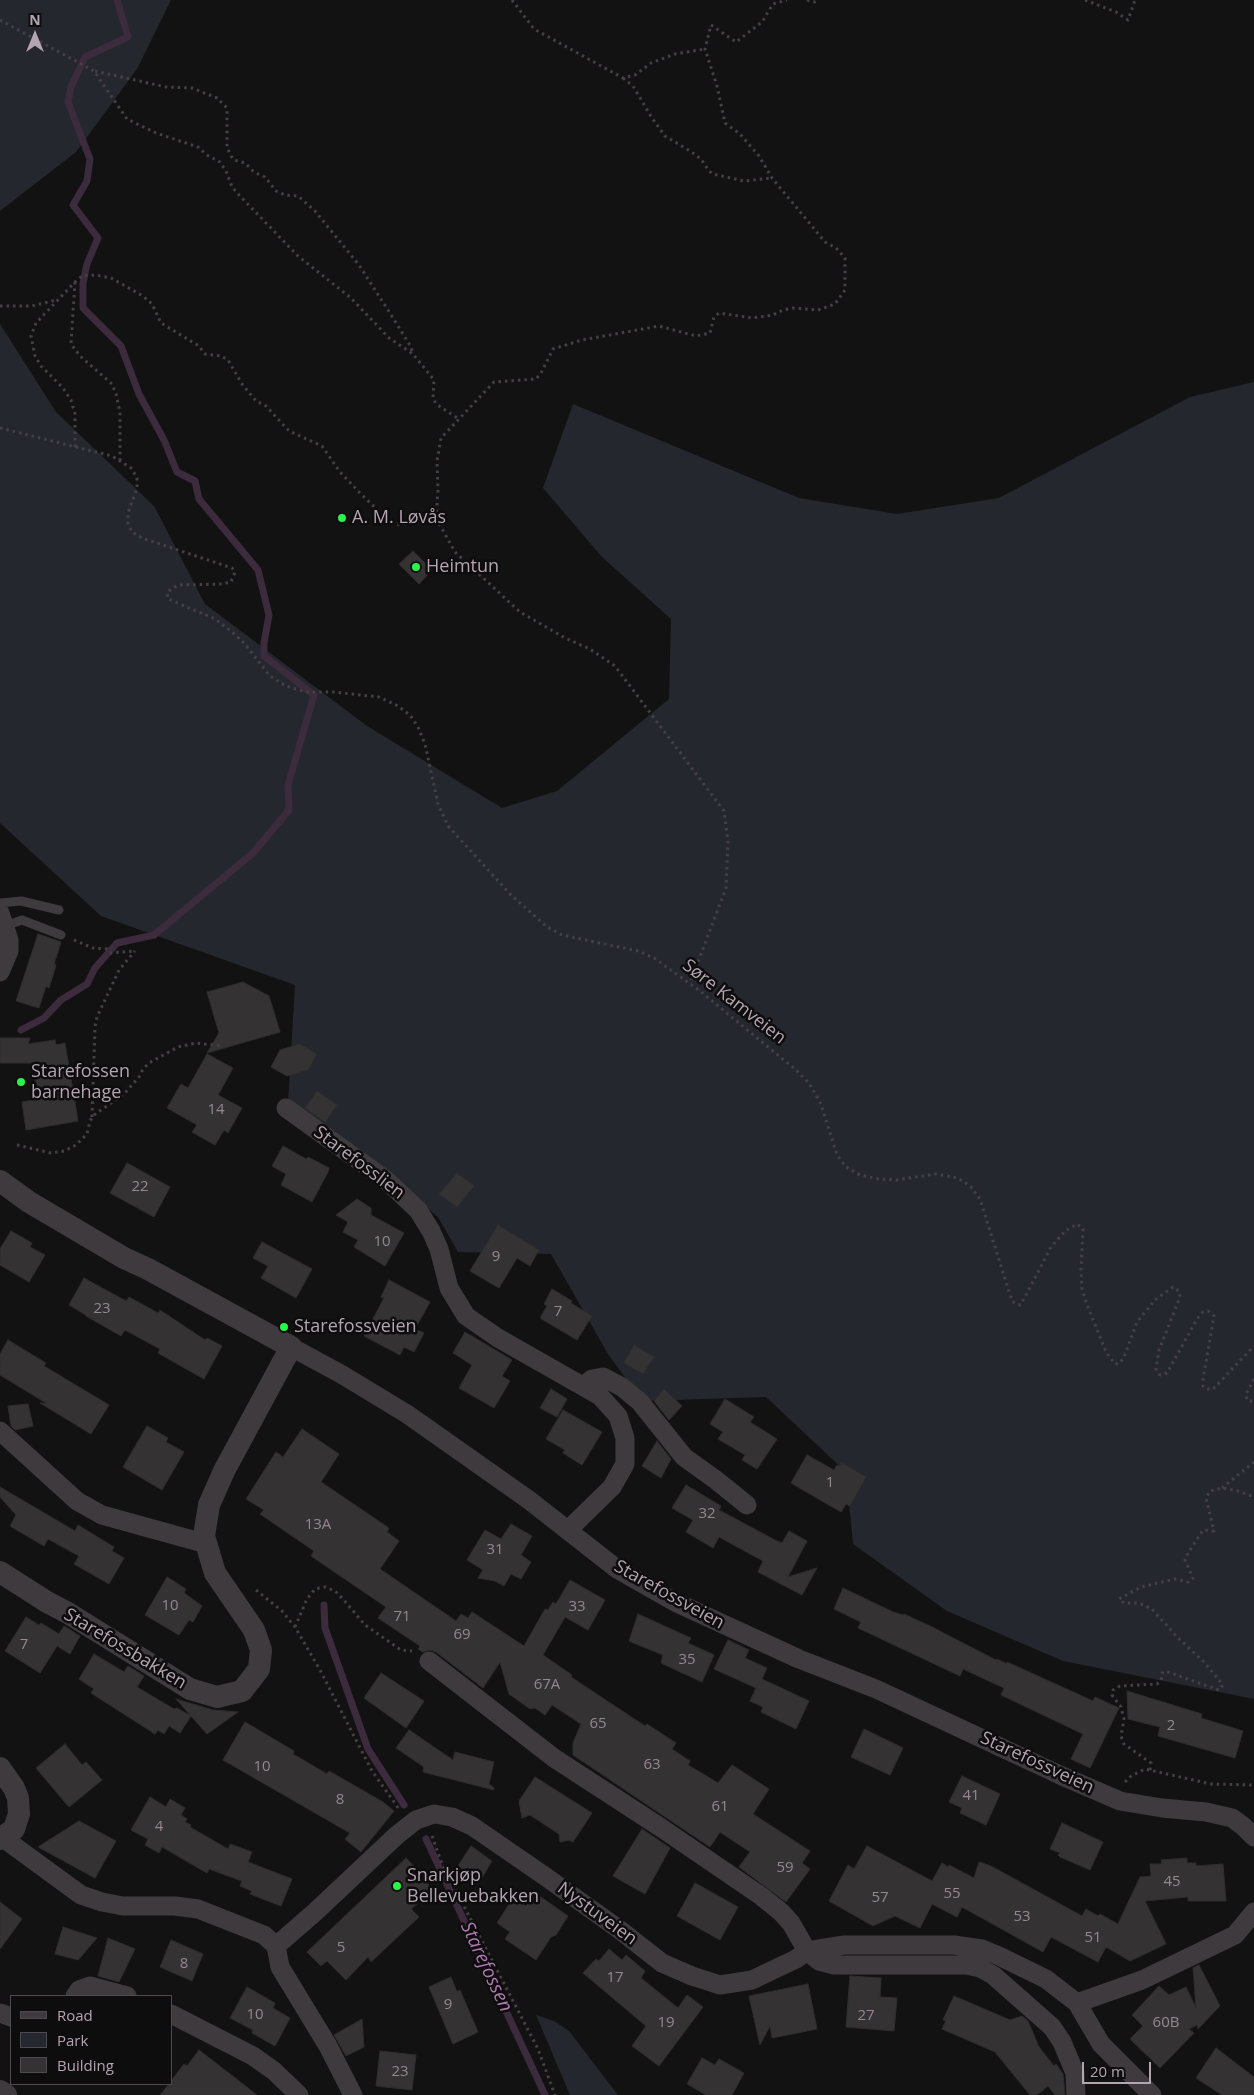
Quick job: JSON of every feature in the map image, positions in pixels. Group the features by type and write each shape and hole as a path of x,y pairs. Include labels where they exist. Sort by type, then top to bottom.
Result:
{"street":[{"path":"0,972 9,951 9,940 3,920"},
{"name":"Starefosslien","path":"286,1108 386,1180 418,1210 439,1249 449,1288 466,1316 498,1338 600,1396 618,1416 625,1438 625,1464 612,1487 568,1530"},
{"name":"Starefossveien","path":"0,1181 29,1202 124,1258 148,1269 341,1374 406,1414 492,1473 617,1569 675,1602 790,1655 876,1689 1111,1797 1142,1805 1206,1812 1232,1818 1254,1837"},
{"name":"Starefossbakken","path":"0,1572 190,1689 217,1697 242,1691 259,1669 261,1650 254,1630 214,1573 204,1536 209,1504 224,1471 291,1347"},
{"path":"584,1386 592,1379 602,1378 622,1388 640,1402 684,1457 747,1505"},
{"path":"0,1431 77,1501 102,1515 206,1544"},
{"path":"429,1662 554,1758 660,1827 782,1912 801,1937 807,1951 820,1961 834,1965 967,1965 993,1975 1052,2027 1062,2042 1076,2073 1076,2095"},
{"path":"0,1768 16,1793 20,1814 14,1829 1,1839 81,1895 123,1906 175,1906 198,1909 264,1936 276,1946 280,1967 328,2046 354,2095"},
{"name":"Nystuveien","path":"276,1946 322,1907 401,1832 416,1820 434,1814 452,1816 466,1823 620,1930 662,1963 692,1976 720,1985 752,1980 796,1959 807,1951"},
{"path":"1077,2003 1142,1980 1235,1935 1254,1912"},
{"path":"807,1951 844,1945 954,1945 982,1949 1046,1979 1077,2003 1101,2044 1152,2095"},
{"path":"76,1995 79,1990 90,1986 123,1995"},
{"path":"172,2015 253,2056 274,2071 299,2095"},
{"path":"0,2091 6,2095"}],"lane":[{"path":"0,903 21,901 59,910"},
{"path":"3,920 22,920 61,935"}],"path":[{"path":"512,0 534,29 623,78 633,86 665,136 701,159 709,171 744,180 772,178"},
{"path":"690,983 726,888 728,842 724,811 616,666 590,649 565,638 520,612 455,552 436,518 438,491 437,461 441,438 494,382 536,379 553,349 582,340 659,326 696,336 710,333 714,317 719,313 752,318 773,315 783,310 794,308 818,310 835,304 845,290 845,258 836,248 825,242 772,178 759,156 740,134 725,123 717,86 705,48 711,26 736,42 762,22 770,7 787,0"},
{"path":"807,0 815,2 819,0"},
{"path":"1085,0 1116,12 1128,20 1135,0"},
{"path":"0,20 94,71 166,86 192,88 217,98 227,108 227,147 231,156 265,177 276,191 285,196 298,196 315,211 359,265 393,318 413,354"},
{"path":"623,78 635,75 651,63 675,54 705,48"},
{"path":"94,71 127,119 156,133 198,147 207,155 220,162 226,171 232,187 239,196 298,256 351,298 389,338 413,354 434,380 433,398 436,404 459,419"},
{"path":"75,447 76,414 71,400 63,388 41,366 35,356 31,336 36,323 75,282 82,276 96,274 111,278 143,296 152,304 161,322 199,346 205,354 221,356 228,360 242,384 256,401 266,406 289,431 322,446 340,472 391,523 402,525 436,518"},
{"path":"75,282 71,344 80,356 112,384 120,412 120,460"},
{"path":"0,306 32,306 58,300"},
{"name":"Søre Kamveien","path":"0,428 112,456 131,468 137,478 137,488 128,513 128,524 132,532 142,538 232,568 235,572 231,582 181,585 172,588 167,593 168,599 215,619 244,643 270,676 293,689 306,692 334,692 379,698 398,706 410,715 418,727 425,744 438,804 448,826 510,894 547,927 562,935 576,940 638,951 654,958 690,983 796,1070 809,1083 821,1104 837,1155 846,1167 860,1175 879,1180 896,1180 936,1174 958,1178 971,1187 980,1199 1007,1278 1012,1301 1016,1304 1020,1305 1024,1299 1051,1247 1065,1231 1077,1224 1083,1229 1082,1288 1106,1352 1115,1364 1120,1363 1124,1357 1137,1322 1156,1300 1174,1286 1179,1291 1180,1297 1159,1350 1156,1369 1160,1375 1167,1372 1197,1319 1203,1312 1208,1311 1214,1316 1203,1379 1203,1386 1206,1389 1213,1389 1254,1346"},
{"path":"17,1145 46,1152 64,1151 81,1143 87,1134 92,1118 97,1017 119,970 135,951 111,953 107,949 93,948 61,935"},
{"path":"92,1118 131,1087 149,1063 178,1048 196,1043 223,1046"},
{"path":"1254,1379 1246,1394 1247,1400 1254,1402"},
{"path":"1222,1488 1254,1462"},
{"path":"1150,1770 1151,1763 1124,1744 1122,1736 1124,1719 1121,1707 1112,1695 1113,1690 1120,1686 1157,1684 1161,1682 1162,1673 1165,1671 1219,1690 1223,1685 1204,1662 1177,1637 1152,1609 1138,1603 1124,1603 1119,1598 1141,1587 1175,1579 1188,1582 1193,1578 1185,1560 1203,1530 1214,1531 1206,1498 1210,1491 1222,1488 1254,1497"},
{"path":"295,1627 307,1599 315,1589 326,1587 335,1591 344,1599 365,1625 401,1650"},
{"path":"254,1588 282,1611 295,1627 320,1670 372,1771 402,1814 401,1832"},
{"path":"1111,1797 1131,1776 1145,1769 1211,1784 1254,1786"},
{"path":"431,1834 446,1872 538,2050 555,2095"}],"green space":[{"path":"0,0 171,0 137,69 76,152 0,211"},
{"path":"0,324 56,412 154,506 205,604 367,726 502,808 557,791 669,699 671,619 602,557 543,488 573,404 799,498 897,514 999,498 1190,397 1254,382 1254,1699 1063,1661 947,1611 853,1544 846,1472 766,1397 642,1401 608,1354 551,1254 458,1252 438,1217 343,1138 288,1103 295,985 101,916 0,823"},
{"path":"536,2015 554,2021 569,2031 618,2095 570,2095"}],"building":[{"name":"Heimtun","path":"413,551 432,570 419,584 399,564"},
{"path":"38,934 61,942 49,988 46,986 39,1008 16,1001"},
{"path":"243,982 269,996 280,1032 207,1053 219,1033 207,992"},
{"path":"0,1038 30,1038 28,1044 55,1040 56,1045 65,1043 78,1121 26,1130 22,1102 39,1099 32,1063 0,1063"},
{"path":"300,1044 317,1054 308,1070 287,1076 271,1067 280,1050"},
{"path":"207,1054 233,1068 218,1095 242,1108 228,1133 224,1130 215,1145 192,1132 197,1125 167,1108 181,1084 188,1088"},
{"path":"317,1091 337,1105 325,1122 305,1108"},
{"path":"283,1146 306,1159 308,1157 329,1168 312,1202 281,1185 286,1174 272,1166"},
{"path":"127,1163 170,1187 154,1217 110,1193"},
{"path":"457,1173 474,1186 457,1207 439,1194"},
{"path":"357,1199 371,1208 371,1215 404,1233 385,1266 354,1247 358,1240 343,1232 348,1222 336,1215"},
{"path":"498,1225 539,1250 530,1266 517,1258 499,1288 470,1271"},
{"path":"11,1231 32,1243 30,1247 45,1255 29,1282 0,1265 0,1249"},
{"path":"262,1242 312,1269 296,1298 261,1278 268,1266 253,1258"},
{"path":"84,1278 126,1301 129,1297 158,1313 160,1310 205,1340 207,1338 222,1346 204,1379 158,1353 160,1349 125,1330 121,1336 69,1305"},
{"path":"389,1280 430,1302 415,1329 424,1333 414,1352 404,1347 400,1355 364,1336 384,1298 381,1297"},
{"path":"552,1289 592,1316 577,1340 540,1318 547,1306 544,1304"},
{"path":"465,1332 512,1360 502,1376 510,1381 494,1408 459,1388 472,1365 453,1353"},
{"path":"8,1340 46,1363 44,1366 109,1405 91,1434 40,1403 46,1403 0,1375 0,1354"},
{"path":"634,1345 654,1357 643,1374 624,1363"},
{"path":"551,1389 567,1399 557,1417 540,1408"},
{"path":"664,1389 682,1406 669,1420 654,1401"},
{"path":"725,1399 754,1417 750,1422 777,1439 757,1469 742,1460 745,1455 718,1439 723,1432 710,1424"},
{"path":"28,1404 33,1426 15,1430 11,1426 8,1406"},
{"path":"563,1410 602,1432 582,1465 563,1453 565,1450 546,1439"},
{"path":"147,1426 168,1438 166,1442 184,1452 162,1490 123,1467"},
{"path":"302,1429 339,1454 321,1482 389,1528 387,1532 399,1541 380,1569 456,1621 461,1614 468,1618 472,1612 524,1646 545,1609 548,1610 553,1602 556,1604 570,1580 605,1600 588,1630 565,1617 543,1655 572,1675 571,1677 645,1726 647,1724 676,1743 672,1749 690,1761 688,1765 718,1783 732,1765 769,1789 753,1814 810,1851 802,1863 810,1869 786,1902 739,1867 750,1852 720,1832 710,1847 573,1755 573,1743 581,1724 552,1705 545,1715 535,1708 530,1709 509,1694 500,1662 483,1688 436,1652 430,1650 423,1652 418,1649 420,1646 378,1618 386,1607 311,1556 314,1551 260,1514 264,1510 246,1499 276,1452 283,1457"},
{"path":"657,1441 671,1459 661,1478 642,1466"},
{"path":"807,1455 834,1470 837,1465 840,1466 842,1463 866,1477 850,1506 846,1504 841,1512 791,1483"},
{"path":"686,1485 721,1506 719,1510 775,1540 782,1543 789,1531 807,1541 788,1577 817,1568 802,1595 758,1572 763,1561 719,1537 713,1548 686,1532 693,1520 672,1508"},
{"path":"0,1487 75,1531 78,1525 114,1547 112,1551 124,1558 109,1584 74,1564 79,1556 48,1539 44,1546 10,1526 16,1515 0,1497"},
{"path":"511,1524 532,1536 521,1555 531,1562 521,1579 511,1574 504,1586 495,1581 478,1578 483,1570 467,1560 485,1530 501,1539"},
{"path":"167,1577 186,1589 184,1593 202,1606 193,1622 189,1620 179,1635 145,1615"},
{"path":"843,1588 893,1612 904,1614 930,1626 996,1660 1007,1664 1007,1662 1093,1701 1095,1697 1119,1708 1090,1768 1071,1759 1083,1734 1001,1695 1004,1688 963,1669 960,1676 858,1628 861,1622 834,1609"},
{"path":"638,1614 691,1638 688,1643 714,1655 702,1682 661,1663 663,1655 629,1641"},
{"path":"26,1617 39,1625 41,1623 59,1634 64,1626 80,1636 70,1654 57,1646 40,1673 5,1651"},
{"path":"728,1640 749,1650 745,1658 767,1668 762,1679 809,1701 796,1729 761,1712 763,1707 750,1701 756,1688 714,1669"},
{"path":"94,1654 124,1672 128,1666 144,1676 137,1687 174,1709 177,1708 191,1716 180,1733 169,1726 164,1734 158,1730 155,1734 91,1693 94,1689 79,1679"},
{"path":"381,1673 424,1701 406,1728 364,1698"},
{"path":"1127,1691 1202,1714 1201,1718 1243,1731 1235,1758 1158,1736 1160,1727 1128,1719"},
{"path":"176,1699 213,1710 238,1712 207,1734"},
{"path":"245,1722 294,1751 293,1754 327,1774 329,1771 383,1802 394,1811 361,1852 345,1839 350,1833 223,1760"},
{"path":"864,1729 903,1748 890,1775 851,1757"},
{"path":"409,1730 453,1760 455,1752 494,1762 489,1784 494,1790 423,1772 424,1767 396,1748"},
{"path":"65,1744 82,1765 86,1762 102,1780 69,1807 36,1768"},
{"path":"962,1776 1000,1794 986,1825 960,1813 962,1808 949,1802"},
{"path":"535,1777 592,1813 573,1842 569,1840 560,1842 559,1834 530,1815 522,1818 519,1801"},
{"path":"150,1797 166,1807 170,1799 185,1808 181,1815 187,1819 185,1822 191,1825 190,1827 228,1849 230,1844 252,1852 248,1862 292,1879 281,1906 250,1894 252,1891 240,1886 242,1881 209,1869 207,1873 162,1847 159,1853 145,1845 148,1839 131,1830"},
{"path":"79,1821 116,1841 95,1878 38,1847"},
{"path":"1062,1823 1103,1842 1090,1870 1060,1857 1058,1855 1060,1853 1050,1849"},
{"path":"642,1829 670,1848 645,1894 613,1876"},
{"path":"471,1846 492,1861 480,1881 458,1866"},
{"path":"867,1846 932,1881 942,1863 974,1878 979,1862 991,1866 1082,1916 1086,1909 1118,1924 1140,1877 1151,1876 1150,1864 1162,1864 1161,1860 1187,1858 1187,1863 1196,1863 1196,1866 1223,1864 1226,1901 1188,1901 1188,1897 1145,1901 1166,1944 1130,1961 1106,1947 1098,1962 1051,1937 1043,1952 962,1907 957,1917 932,1904 920,1928 895,1916 873,1926 829,1901 848,1865 854,1869"},
{"path":"406,1858 424,1877 432,1891 411,1909 419,1917 371,1962 368,1957 346,1980 327,1961 321,1966 307,1952"},
{"path":"695,1883 738,1907 720,1940 677,1916"},
{"path":"535,1893 568,1916 536,1960 505,1939 510,1932 497,1923 513,1898 526,1906"},
{"path":"0,1902 22,1919 0,1949"},
{"path":"63,1927 97,1938 78,1960 55,1954"},
{"path":"108,1938 135,1949 119,1982 98,1976"},
{"path":"171,1940 203,1954 192,1981 160,1967"},
{"path":"609,1949 622,1960 626,1955 645,1971 641,1978 678,2008 687,1995 703,2007 659,2066 632,2046 646,2026 583,1973 596,1959 599,1961"},
{"path":"1199,1965 1220,2006 1198,2029 1197,2025 1189,2029 1194,2033 1160,2068 1130,2039 1143,2026 1132,2015 1159,1986 1169,1995 1186,1987 1196,2008 1193,1968"},
{"path":"850,1976 881,1978 880,1997 897,1998 894,2031 846,2027"},
{"path":"451,1977 457,1992 460,1990 478,2032 453,2044 429,1987"},
{"path":"808,1984 817,2029 772,2038 770,2026 760,2045 749,1996"},
{"path":"247,1987 275,2003 273,2008 290,2018 275,2046 252,2033 253,2030 230,2018"},
{"path":"954,1996 1010,2020 1022,2016 1028,2021 1039,2047 1063,2074 1065,2095 1055,2095 1048,2086 1037,2095 1030,2095 995,2052 942,2029 946,2021 943,2020"},
{"path":"362,2019 364,2047 346,2056 334,2035"},
{"path":"1216,2048 1254,2077 1254,2095 1222,2095 1196,2078"},
{"path":"199,2050 257,2095 160,2095 168,2085 172,2085 172,2080 184,2064 187,2066"},
{"path":"380,2051 416,2055 412,2090 376,2086"},
{"path":"702,2058 715,2065 719,2059 744,2073 732,2095 706,2095 687,2084"}],"waterway":[{"path":"21,1030 44,1018 61,1000 87,984 95,968 117,943 154,935 253,853 289,810 288,785 314,695 264,656 264,643 269,615 258,570 199,499 195,481 177,472 164,440 139,394 121,346 83,308 83,283 87,264 98,238 73,205 87,181 90,159 68,102 71,87 85,57 128,37 117,0"},
{"name":"Starefossen","path":"324,1605 325,1628 368,1749 404,1805"},
{"name":"Starefossen","path":"426,1839 545,2095"}],"place":[{"name":"A. M. Løvås","path":"342,518"},
{"name":"Heimtun","path":"416,567"},
{"name":"Starefossen barnehage","path":"21,1082"},
{"name":"Starefossveien","path":"284,1327"},
{"name":"Snarkjøp Bellevuebakken","path":"397,1886"}]}
